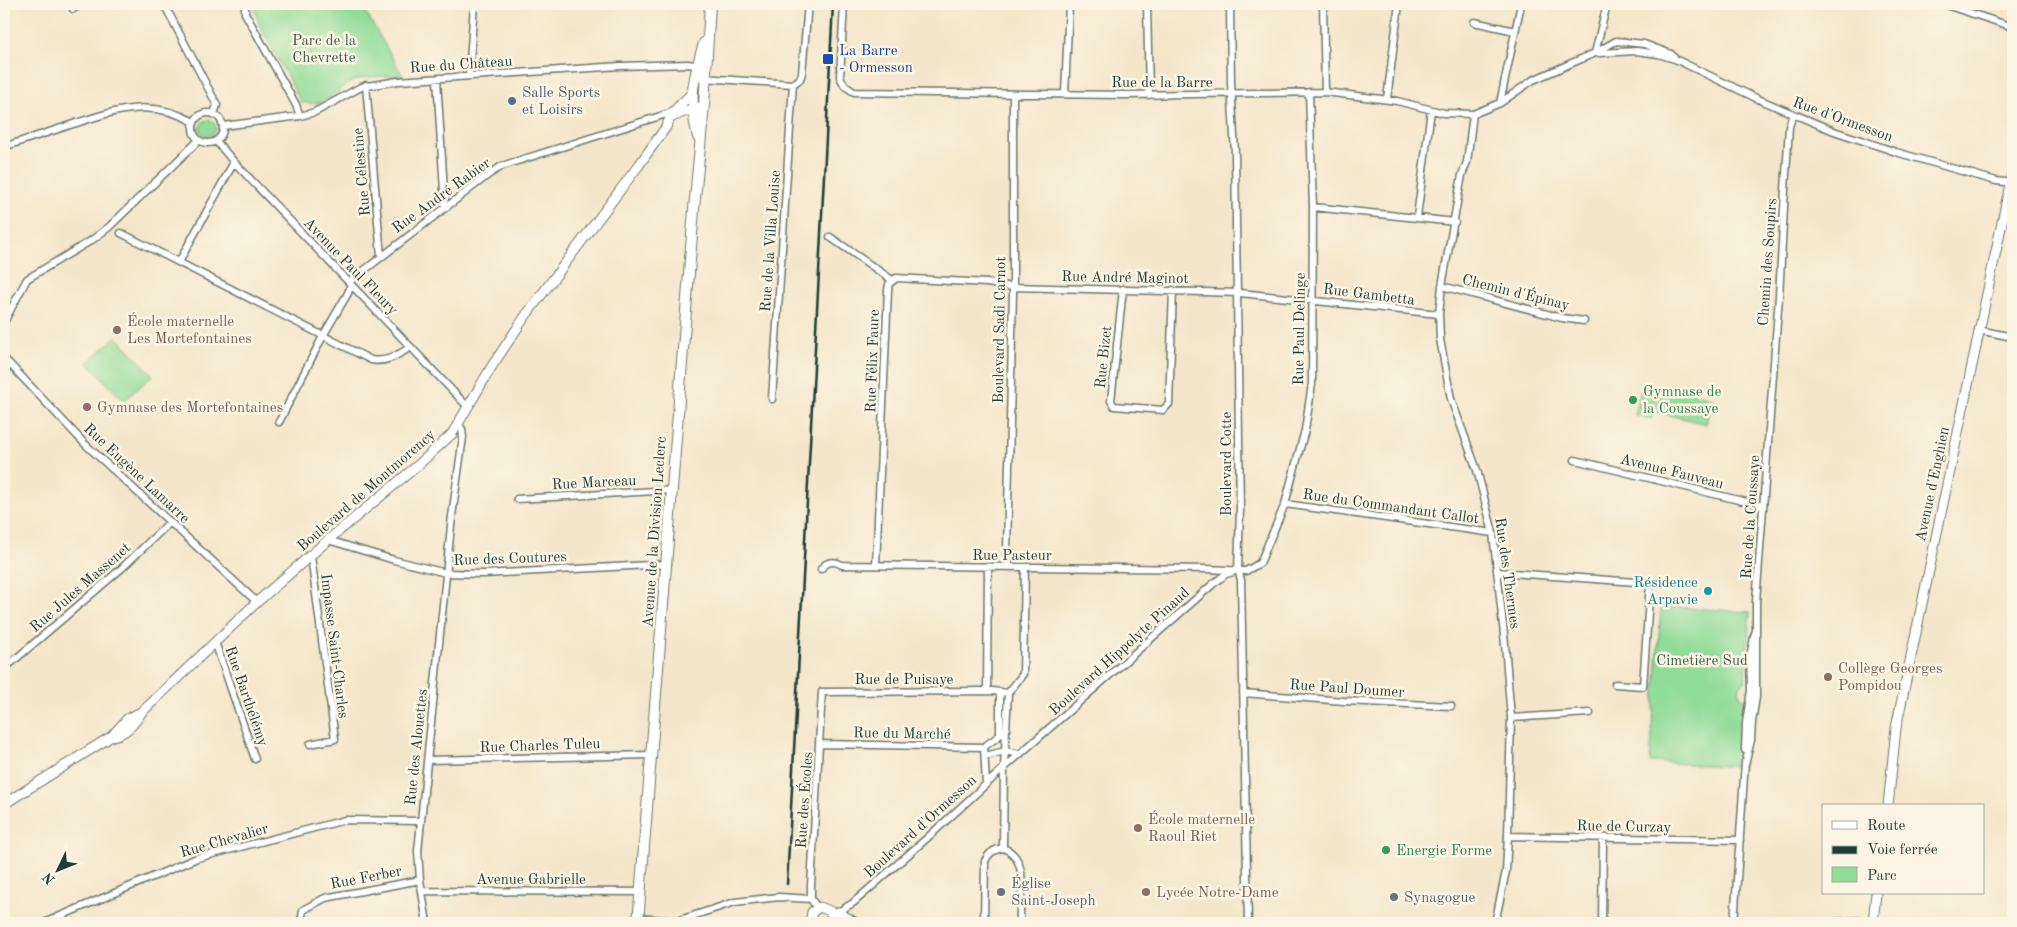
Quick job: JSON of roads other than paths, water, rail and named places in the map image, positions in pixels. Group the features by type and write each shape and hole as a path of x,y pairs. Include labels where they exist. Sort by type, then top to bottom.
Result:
{"main road":[{"name":"Avenue de la Division Leclerc","path":"638,921 668,564 704,105 704,71 710,4"},
{"name":"Avenue de la Division Leclerc","path":"700,143 690,112 694,77 704,71"}],"street":[{"path":"73,10 82,4"},
{"path":"164,4 215,101 217,108 214,114"},
{"path":"240,4 296,105 300,116"},
{"path":"245,4 245,13"},
{"path":"469,76 474,4"},
{"path":"704,71 793,84 800,79 802,73 808,4"},
{"path":"844,5 851,4"},
{"path":"1065,94 1069,4"},
{"path":"1147,4 1149,95"},
{"name":"Boulevard Cotte","path":"1230,4 1237,293 1240,511 1238,570 1241,580 1248,923"},
{"path":"1323,4 1325,92"},
{"path":"1387,99 1399,4"},
{"path":"1500,103 1521,4"},
{"path":"1595,53 1607,4"},
{"path":"1943,4 2013,27"},
{"name":"Rue de la Barre","path":"844,5 840,77 845,86 854,92 1149,95 1325,92 1387,99 1459,115 1473,114"},
{"path":"1474,22 1516,31"},
{"name":"Rue d'Ormesson","path":"1473,114 1500,103 1533,80 1616,42 1644,44 1671,54 1675,59"},
{"name":"Rue d'Ormesson","path":"1595,53 1637,51 1675,59 1834,131 1896,152 1996,181 2012,183"},
{"name":"Rue du Château","path":"223,126 300,116 315,112 366,85 398,81 675,64 704,71"},
{"path":"437,79 445,207"},
{"name":"Rue de la Villa Louise","path":"772,399 793,84"},
{"name":"Rue Célestine","path":"366,85 381,256"},
{"name":"Boulevard de Montmorency","path":"4,804 112,736 116,736 132,726 143,710 257,602 446,440 458,424 496,359 524,318 639,165 673,115 692,92"},
{"name":"Rue Paul Delinge","path":"1238,570 1246,571 1260,563 1285,504 1305,430 1312,384 1313,207 1309,92"},
{"name":"Boulevard Sadi Carnot","path":"1009,567 1007,552 1013,287 1013,94"},
{"path":"673,115 690,112 704,105"},
{"path":"4,147 114,110 140,107 174,112 194,122"},
{"path":"1417,217 1431,110"},
{"path":"214,114 220,119 223,126 222,135 216,141 208,144 198,140 192,130 194,122 200,115 214,114"},
{"name":"Rue des Thermes","path":"1473,114 1467,162 1462,176 1442,286 1439,314 1440,339 1451,399 1477,470 1493,533 1498,572 1511,718 1506,871 1495,923"},
{"name":"Chemin des Soupirs","path":"1770,412 1784,190 1789,127 1793,114"},
{"name":"Rue André Rabier","path":"350,283 381,256 502,166 673,115"},
{"path":"4,322 27,279 92,240 109,227 198,140"},
{"name":"Avenue Paul Fleury","path":"216,141 468,407"},
{"path":"179,262 234,162"},
{"name":"Avenue d'Enghien","path":"1888,804 1896,728 1978,330 2012,183 2013,170"},
{"path":"1313,207 1455,222"},
{"path":"121,233 372,360 381,362 410,347"},
{"path":"830,237 892,280 902,278 987,283 1013,287"},
{"name":"Rue Félix Faure","path":"876,565 888,290 892,280"},
{"path":"279,422 323,336 348,293 350,283"},
{"name":"Chemin d'Épinay","path":"1442,286 1562,318 1584,321"},
{"name":"Rue André Maginot","path":"1013,287 1237,293"},
{"name":"Rue Bizet","path":"1123,289 1111,401 1114,406 1163,410 1169,404 1173,290"},
{"name":"Rue Gambetta","path":"1237,293 1439,314"},
{"path":"1978,330 2013,337"},
{"name":"Rue Eugène Lamarre","path":"4,358 85,444 257,602"},
{"name":"Rue de la Coussaye","path":"1734,923 1745,766 1746,723 1751,690 1750,656 1757,624 1756,602 1770,412"},
{"name":"Rue des Alouettes","path":"427,923 420,880 418,851 446,572 462,437 462,430 458,424"},
{"name":"Avenue Fauveau","path":"1574,460 1763,506"},
{"name":"Rue Marceau","path":"518,499 673,490"},
{"name":"Rue du Commandant Callot","path":"1285,504 1493,533"},
{"name":"Rue Jules Massenet","path":"4,669 122,568 170,522"},
{"name":"Rue des Coutures","path":"328,540 394,560 446,572 483,574 668,564"},
{"name":"Impasse Saint-Charles","path":"310,744 335,740 311,556"},
{"name":"Rue Pasteur","path":"821,569 828,563 1238,570"},
{"path":"987,691 988,567"},
{"path":"1004,848 1004,692 1023,674 1025,567"},
{"path":"1207,569 1213,584"},
{"name":"Boulevard Hippolyte Pinaud","path":"1004,768 1213,584 1226,574 1238,570"},
{"path":"1498,572 1650,583 1643,686 1614,684"},
{"name":"Rue Barthélémy","path":"215,642 255,759"},
{"name":"Rue de Puisaye","path":"822,692 1004,692"},
{"name":"Rue des Écoles","path":"811,899 822,692"},
{"name":"Rue Paul Doumer","path":"1243,693 1344,701 1451,706"},
{"path":"1511,718 1590,713"},
{"path":"1003,735 984,747 988,782 1004,788"},
{"name":"Rue du Marché","path":"820,744 984,747"},
{"path":"985,756 1005,751 1020,754"},
{"name":"Rue Charles Tuleu","path":"428,760 652,756"},
{"name":"Boulevard d'Ormesson","path":"834,917 1004,768"},
{"name":"Rue Chevalier","path":"44,923 197,858 345,820 420,821"},
{"name":"Rue de Curzay","path":"1508,836 1740,840"},
{"path":"1602,838 1602,923"},
{"path":"984,923 986,861 988,855 993,851 1004,848 1012,852 1019,860 1021,878 1020,923"},
{"name":"Rue Ferber","path":"301,920 302,910 325,898 420,880"},
{"name":"Avenue Gabrielle","path":"422,891 641,892"},
{"path":"1823,923 1873,922 1876,894"},
{"path":"638,921 677,921 735,902 779,897 811,899 817,908"},
{"path":"810,923 810,914 817,908 828,909 834,917 856,923"}],"railway":[{"path":"787,884 833,4"}],"place":[{"name":"La Barre - Ormesson","path":"828,59"},
{"name":"Salle Sports et Loisirs","path":"512,101"},
{"name":"École maternelle Les Mortefontaines","path":"117,330"},
{"name":"Gymnase de la Coussaye","path":"1633,400"},
{"name":"Gymnase des Mortefontaines","path":"87,407"},
{"name":"Résidence Arpavie","path":"1708,591"},
{"name":"Collège Georges Pompidou","path":"1828,677"},
{"name":"École maternelle Raoul Riet","path":"1138,828"},
{"name":"Energie Forme","path":"1386,850"},
{"name":"Église Saint-Joseph","path":"1001,892"},
{"name":"Lycée Notre-Dame","path":"1146,892"},
{"name":"Synagogue","path":"1394,897"}],"park label":[{"name":"Parc de la Chevrette","path":"324,48"},
{"name":"Cimetière Sud","path":"1702,660"}]}
